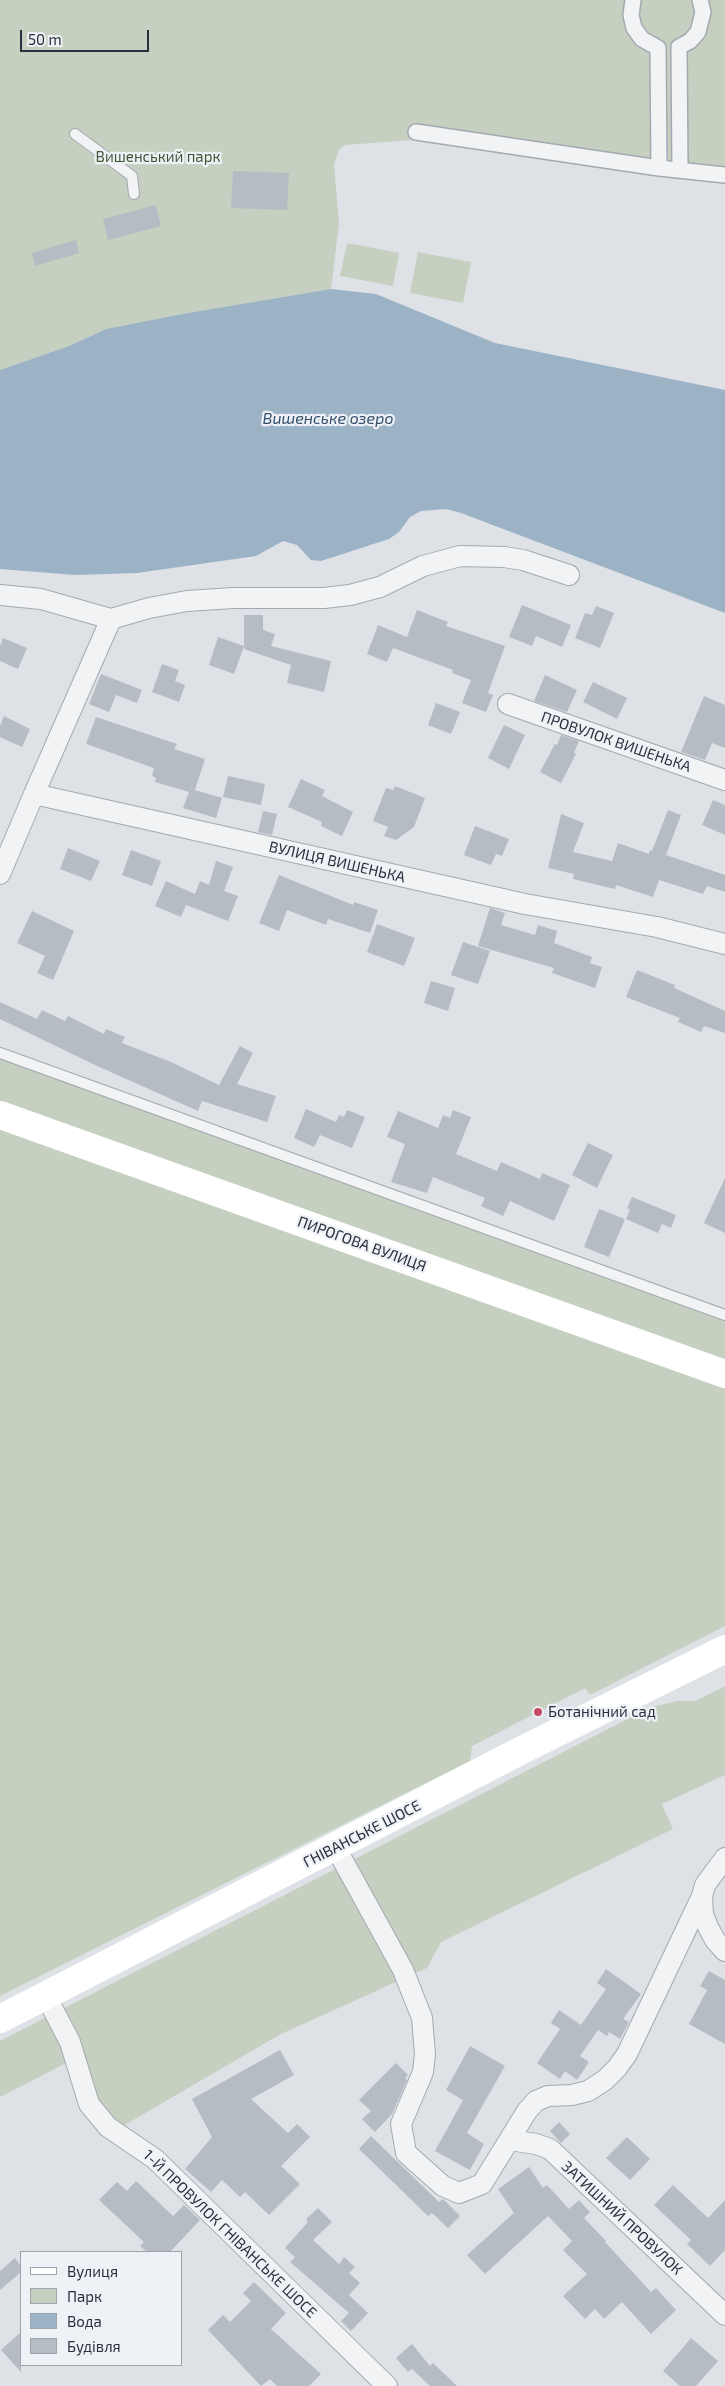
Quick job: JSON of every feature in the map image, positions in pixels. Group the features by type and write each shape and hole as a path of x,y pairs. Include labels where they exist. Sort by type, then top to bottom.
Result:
{"main road":[{"name":"ПИРОГОВА ВУЛИЦЯ","path":"0,1115 725,1374"},
{"name":"ГНІВАНСЬКЕ ШОСЕ","path":"0,2019 336,1848 526,1748 725,1649"}],"street":[{"path":"634,0 631,15 634,28 642,39 658,48 680,47 698,32 703,12 700,0"},
{"path":"680,47 680,170"},
{"path":"658,48 659,168"},
{"path":"416,132 659,168 725,175"},
{"path":"0,595 41,599 111,619 168,604 194,600 324,598 350,595 380,587 423,566 460,556 504,557 523,560 569,574"},
{"path":"0,874 111,619"},
{"name":"ПРОВУЛОК ВИШЕНЬКА","path":"508,704 725,780"},
{"name":"ВУЛИЦЯ ВИШЕНЬКА","path":"34,794 525,904 656,928 725,944"},
{"path":"336,1848 403,1970 422,2018 425,2054 423,2072 401,2124 406,2153 443,2186 459,2193 482,2184 536,2101 548,2096 588,2091 605,2080 617,2068 627,2054 702,1896 705,1885 725,1858"},
{"path":"702,1896 703,1914 708,1927 714,1940 725,1951"},
{"name":"1-Й ПРОВУЛОК ГНІВАНСЬКЕ ШОСЕ","path":"46,1996 70,2042 89,2104 108,2128 155,2159 387,2386"},
{"name":"ЗАТИШНИЙ ПРОВУЛОК","path":"510,2140 536,2144 550,2149 725,2315"}],"lane":[{"path":"76,134 132,176 134,194"},
{"path":"0,1053 725,1315"}],"green space":[{"name":"Вишенський парк","path":"0,0 725,0 725,175 453,137 345,145 339,150 334,164 339,224 331,289 106,329 69,346 0,370"},
{"path":"347,243 399,253 393,286 340,276"},
{"path":"418,252 471,262 463,303 410,293"},
{"path":"0,1053 725,1315 725,1359 0,1101"},
{"path":"0,1114 725,1374 725,1626 590,1695 585,1688 472,1746 470,1761 0,1996"},
{"path":"725,1686 725,1775 662,1804 673,1829 441,1942 427,1968 281,2034 123,2126 96,2100 80,2056 0,2097 0,2041 651,1707 678,1701 695,1701"}],"water":[{"name":"Вишенське озеро","path":"331,289 376,294 495,343 725,390 725,613 446,509 421,511 410,517 399,532 389,539 321,561 311,560 297,545 283,541 256,556 137,573 75,575 0,569 0,370 69,346 106,329"}],"building":[{"path":"233,171 289,173 287,210 231,208"},
{"path":"156,205 161,226 108,240 103,219"},
{"path":"76,240 79,253 35,266 32,253"},
{"path":"522,605 571,625 562,647 536,636 532,646 509,637"},
{"path":"596,606 614,613 600,648 575,638 585,613 592,615"},
{"path":"417,610 448,622 446,626 505,646 488,693 493,695 486,712 462,703 471,680 452,673 453,670 393,648 387,662 367,654 378,625 407,637"},
{"path":"244,615 263,615 263,630 275,634 271,646 331,661 324,692 287,683 291,665 244,649"},
{"path":"218,637 244,646 234,674 209,665"},
{"path":"3,638 27,648 18,669 0,661 0,646"},
{"path":"162,664 179,670 175,681 185,685 179,702 152,692"},
{"path":"101,674 142,690 137,703 116,695 109,712 89,704"},
{"path":"545,675 577,690 567,712 534,701"},
{"path":"593,682 627,698 617,719 583,702"},
{"path":"704,696 725,705 725,748 712,743 705,760 681,752"},
{"path":"436,703 460,712 451,734 428,725"},
{"path":"4,716 30,729 22,747 0,737 0,726"},
{"path":"96,717 177,744 174,749 205,759 195,790 222,798 216,818 183,808 189,792 155,782 156,778 152,776 154,768 86,744"},
{"path":"504,725 525,735 509,769 488,758"},
{"path":"561,735 579,741 574,753 576,754 561,783 540,772"},
{"path":"228,776 265,784 261,805 223,797"},
{"path":"301,779 325,790 322,796 353,812 342,836 321,826 322,822 288,807"},
{"path":"395,786 425,798 414,827 396,840 384,836 388,827 373,821 386,788 393,790"},
{"path":"713,800 725,805 725,835 702,825"},
{"path":"668,810 681,815 666,855 725,875 725,892 707,886 703,894 659,880 653,897 616,885 615,889 573,879 574,874 548,868 561,814 584,823 573,852 612,861 618,843 649,854 650,850 652,851"},
{"path":"263,811 277,814 272,835 258,832"},
{"path":"475,826 509,839 502,856 496,854 491,865 464,855"},
{"path":"68,848 100,861 91,881 60,869"},
{"path":"131,850 161,861 152,886 122,875"},
{"path":"216,861 233,867 224,891 238,896 228,921 186,905 181,917 155,906 166,881 195,894 200,881 209,885"},
{"path":"279,875 353,905 354,902 378,910 370,933 328,919 326,925 287,910 279,931 259,923"},
{"path":"490,908 505,913 501,925 535,935 538,925 557,931 554,943 592,957 590,963 602,967 595,988 552,973 554,968 478,946"},
{"path":"32,911 74,931 53,980 37,973 45,956 17,943"},
{"path":"377,924 415,938 404,966 367,952"},
{"path":"463,942 490,951 478,984 451,975"},
{"path":"637,970 675,985 674,988 725,1011 725,1033 704,1026 701,1032 678,1022 680,1018 626,997"},
{"path":"431,981 455,988 448,1011 424,1003"},
{"path":"0,1002 37,1019 42,1010 65,1021 68,1016 104,1034 106,1029 125,1037 122,1043 171,1062 219,1085 240,1046 253,1053 237,1084 276,1096 267,1122 202,1101 198,1111 95,1065 0,1019"},
{"path":"306,1109 336,1122 339,1115 344,1117 347,1110 365,1117 352,1148 320,1135 314,1147 294,1138"},
{"path":"453,1110 471,1117 456,1154 497,1171 501,1162 540,1179 542,1173 570,1185 554,1221 510,1201 503,1216 481,1206 485,1198 433,1177 427,1193 391,1182 405,1144 387,1137 398,1111 438,1128 443,1115 450,1118"},
{"path":"588,1143 613,1155 597,1188 572,1175"},
{"path":"725,1178 725,1233 704,1223"},
{"path":"632,1197 676,1215 671,1228 662,1224 658,1233 626,1219 630,1210 627,1208"},
{"path":"599,1209 625,1219 609,1257 584,1247"},
{"path":"606,1969 641,1994 623,2019 629,2022 620,2039 609,2032 607,2036 598,2030 580,2056 589,2062 577,2080 565,2071 560,2079 537,2063 560,2029 551,2023 559,2010 581,2025 606,1989 597,1983"},
{"path":"709,1971 725,1980 725,2044 689,2024 707,1990 700,1986"},
{"path":"470,2046 505,2066 467,2133 484,2144 470,2170 435,2151 463,2100 446,2090"},
{"path":"280,2050 294,2075 251,2099 288,2133 297,2124 310,2137 281,2166 300,2184 269,2215 245,2192 240,2197 222,2180 211,2192 185,2169 212,2137 192,2099"},
{"path":"396,2063 408,2075 405,2078 407,2080 392,2114 375,2132 362,2119 371,2111 359,2100"},
{"path":"559,2122 570,2134 561,2143 550,2131"},
{"path":"371,2136 439,2202 443,2199 460,2216 448,2228 432,2213 428,2216 359,2149"},
{"path":"627,2137 650,2159 630,2180 606,2158"},
{"path":"529,2167 543,2188 547,2185 569,2209 579,2200 590,2212 584,2218 605,2242 651,2292 656,2288 676,2310 651,2334 622,2302 604,2319 595,2309 585,2319 563,2296 587,2274 563,2250 572,2241 548,2216 485,2274 467,2255 514,2213 498,2189"},
{"path":"136,2181 173,2216 184,2205 200,2220 171,2251 146,2251 140,2246 144,2242 99,2200 117,2182 127,2191"},
{"path":"673,2185 708,2218 725,2200 725,2250 710,2266 687,2244 691,2240 654,2205"},
{"path":"318,2208 332,2222 313,2240 339,2264 344,2257 355,2267 349,2273 360,2283 349,2295 368,2313 351,2331 341,2321 349,2313 290,2262 295,2257 285,2248 308,2222 306,2219"},
{"path":"15,2258 20,2265 20,2273 0,2290 0,2271"},
{"path":"254,2282 286,2313 271,2329 321,2374 309,2386 277,2386 270,2379 261,2386 208,2330 223,2315 230,2322 251,2301 243,2293"},
{"path":"20,2333 21,2372 1,2350"},
{"path":"691,2338 718,2361 696,2386 680,2386 663,2371"},
{"path":"412,2344 430,2366 433,2363 457,2386 430,2386 412,2369 408,2372 396,2358"}],"place":[{"name":"Ботанічний сад","path":"538,1712"}]}
